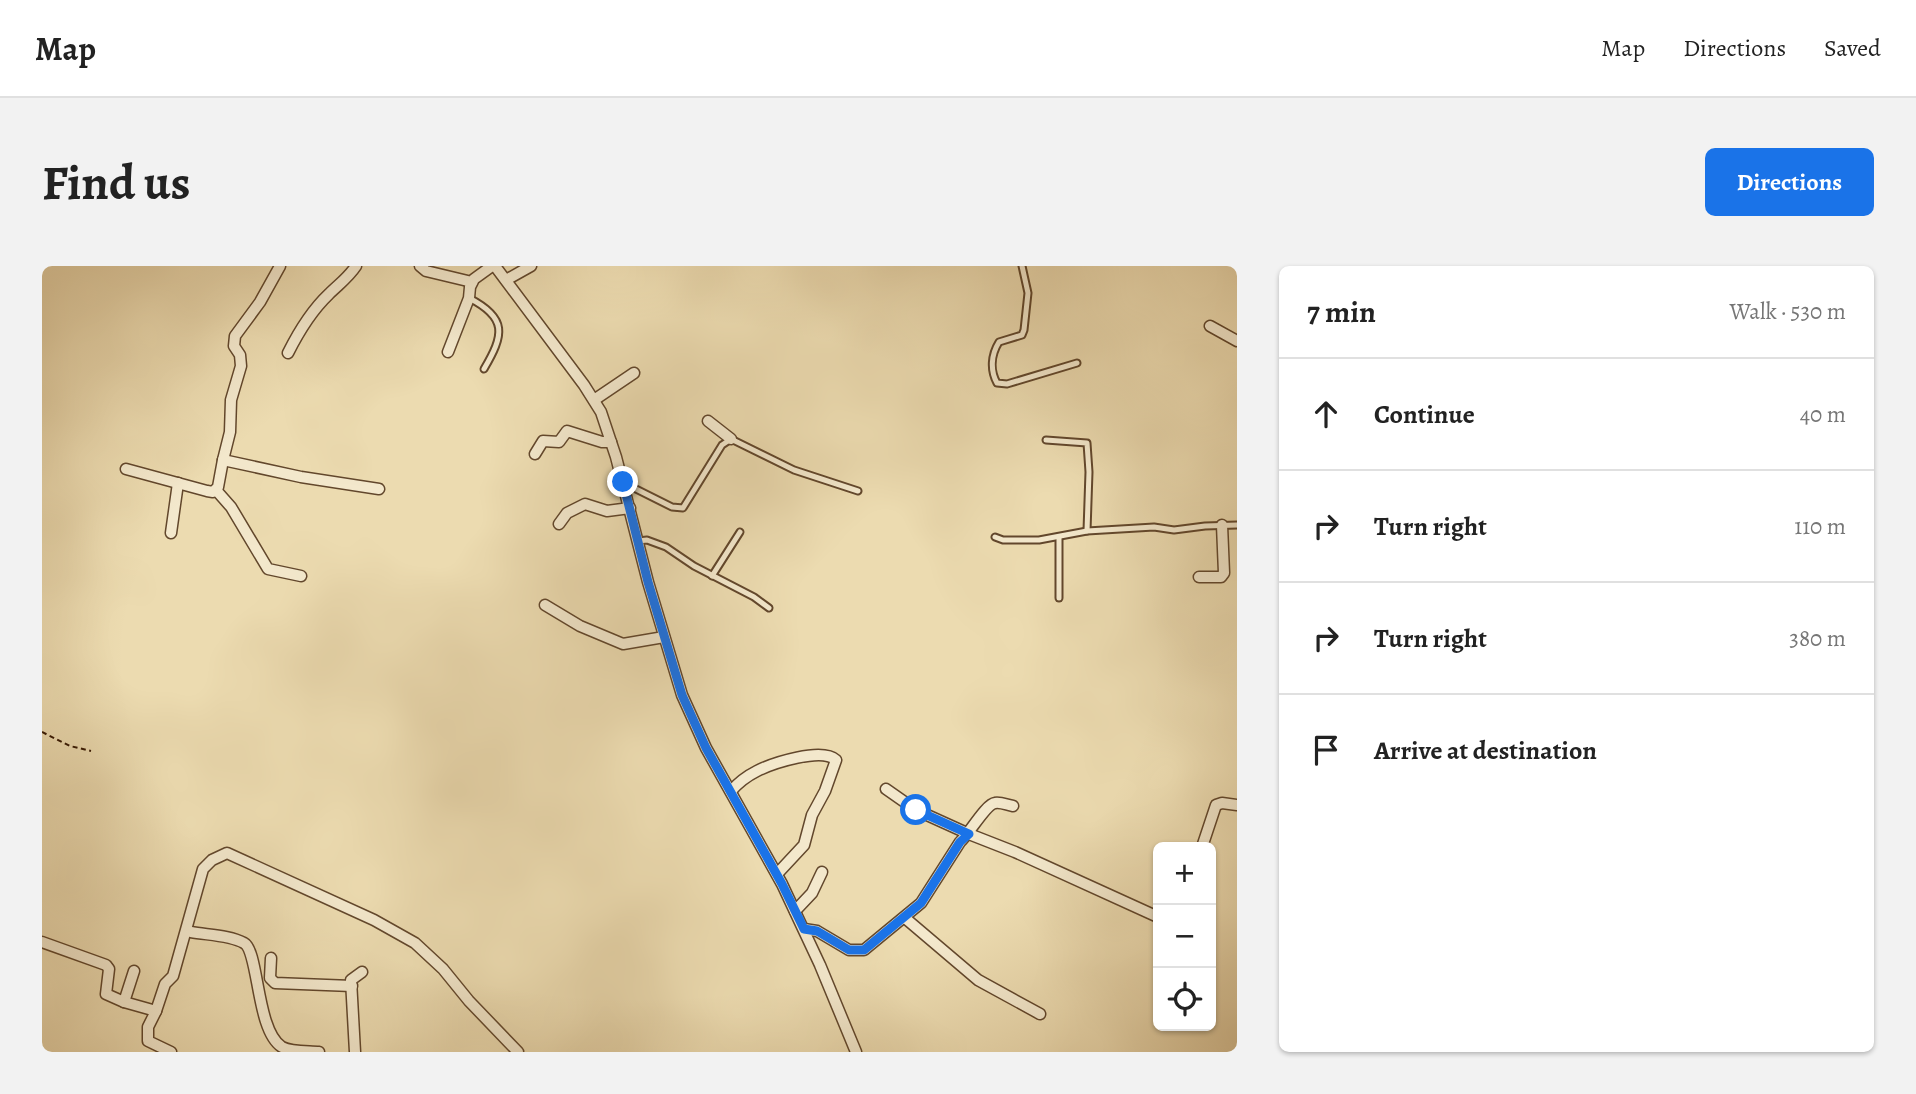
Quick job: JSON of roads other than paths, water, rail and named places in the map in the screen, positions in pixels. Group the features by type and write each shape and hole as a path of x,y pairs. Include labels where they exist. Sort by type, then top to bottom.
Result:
{"street":[{"path":"216,490 230,432 231,400 241,366 240,355 234,346 235,336 260,302 280,266"},
{"path":"288,353 305,321 329,294 346,281 356,266"},
{"path":"420,266 425,271 472,282"},
{"path":"448,352 469,298 472,282 494,266 594,400 623,482 682,695 694,724 777,874 804,929 856,1052"},
{"path":"506,280 531,266"},
{"path":"1210,326 1237,341"},
{"path":"594,400 634,373"},
{"path":"708,421 731,439"},
{"path":"535,454 543,441 559,442 567,431 602,442 611,442"},
{"path":"223,460 301,477 379,489"},
{"path":"126,469 207,492 216,490"},
{"path":"172,533 178,484"},
{"path":"216,490 231,507 268,569 301,576"},
{"path":"559,524 567,513 585,504 607,510 629,508"},
{"path":"1199,577 1221,576 1224,573 1222,525"},
{"path":"545,605 580,626 624,644 664,637"},
{"path":"731,791 757,771 792,758 828,755 836,760 825,791 812,815 804,845 777,874"},
{"path":"886,789 916,810 1153,915"},
{"path":"804,929 817,931 849,950 864,950 921,903 960,842 992,803 1013,806"},
{"path":"1204,842 1216,805 1237,805"},
{"path":"143,1052 148,1041 148,1027 165,984 173,976 203,869 212,860 226,853 374,920 415,943 443,969 518,1052"},
{"path":"795,911 812,893 822,872"},
{"path":"905,918 978,979 1040,1014"},
{"path":"191,932 246,943 252,951 260,1000 273,1038 279,1046 287,1050 319,1052"},
{"path":"42,942 106,965 109,969 106,994 156,1011"},
{"path":"271,958 270,978 275,983 352,986"},
{"path":"124,1002 134,971"},
{"path":"355,1052 352,979 362,972"},
{"path":"148,1041 172,1052"}],"lane":[{"path":"1022,266 1028,293 1024,330 1022,335 999,342 992,358 994,379 1002,384 1011,383 1077,363"},
{"path":"469,298 484,306 499,324 496,346 484,369"},
{"path":"623,482 673,507 682,508 722,445 731,439 794,470 858,491"},
{"path":"1046,440 1087,443 1087,531"},
{"path":"995,537 1017,540 1059,537 1087,531 1154,527 1174,530 1237,525"},
{"path":"712,576 740,532"},
{"path":"1059,537 1059,598"},
{"path":"638,541 647,540 666,547 769,608"}]}
